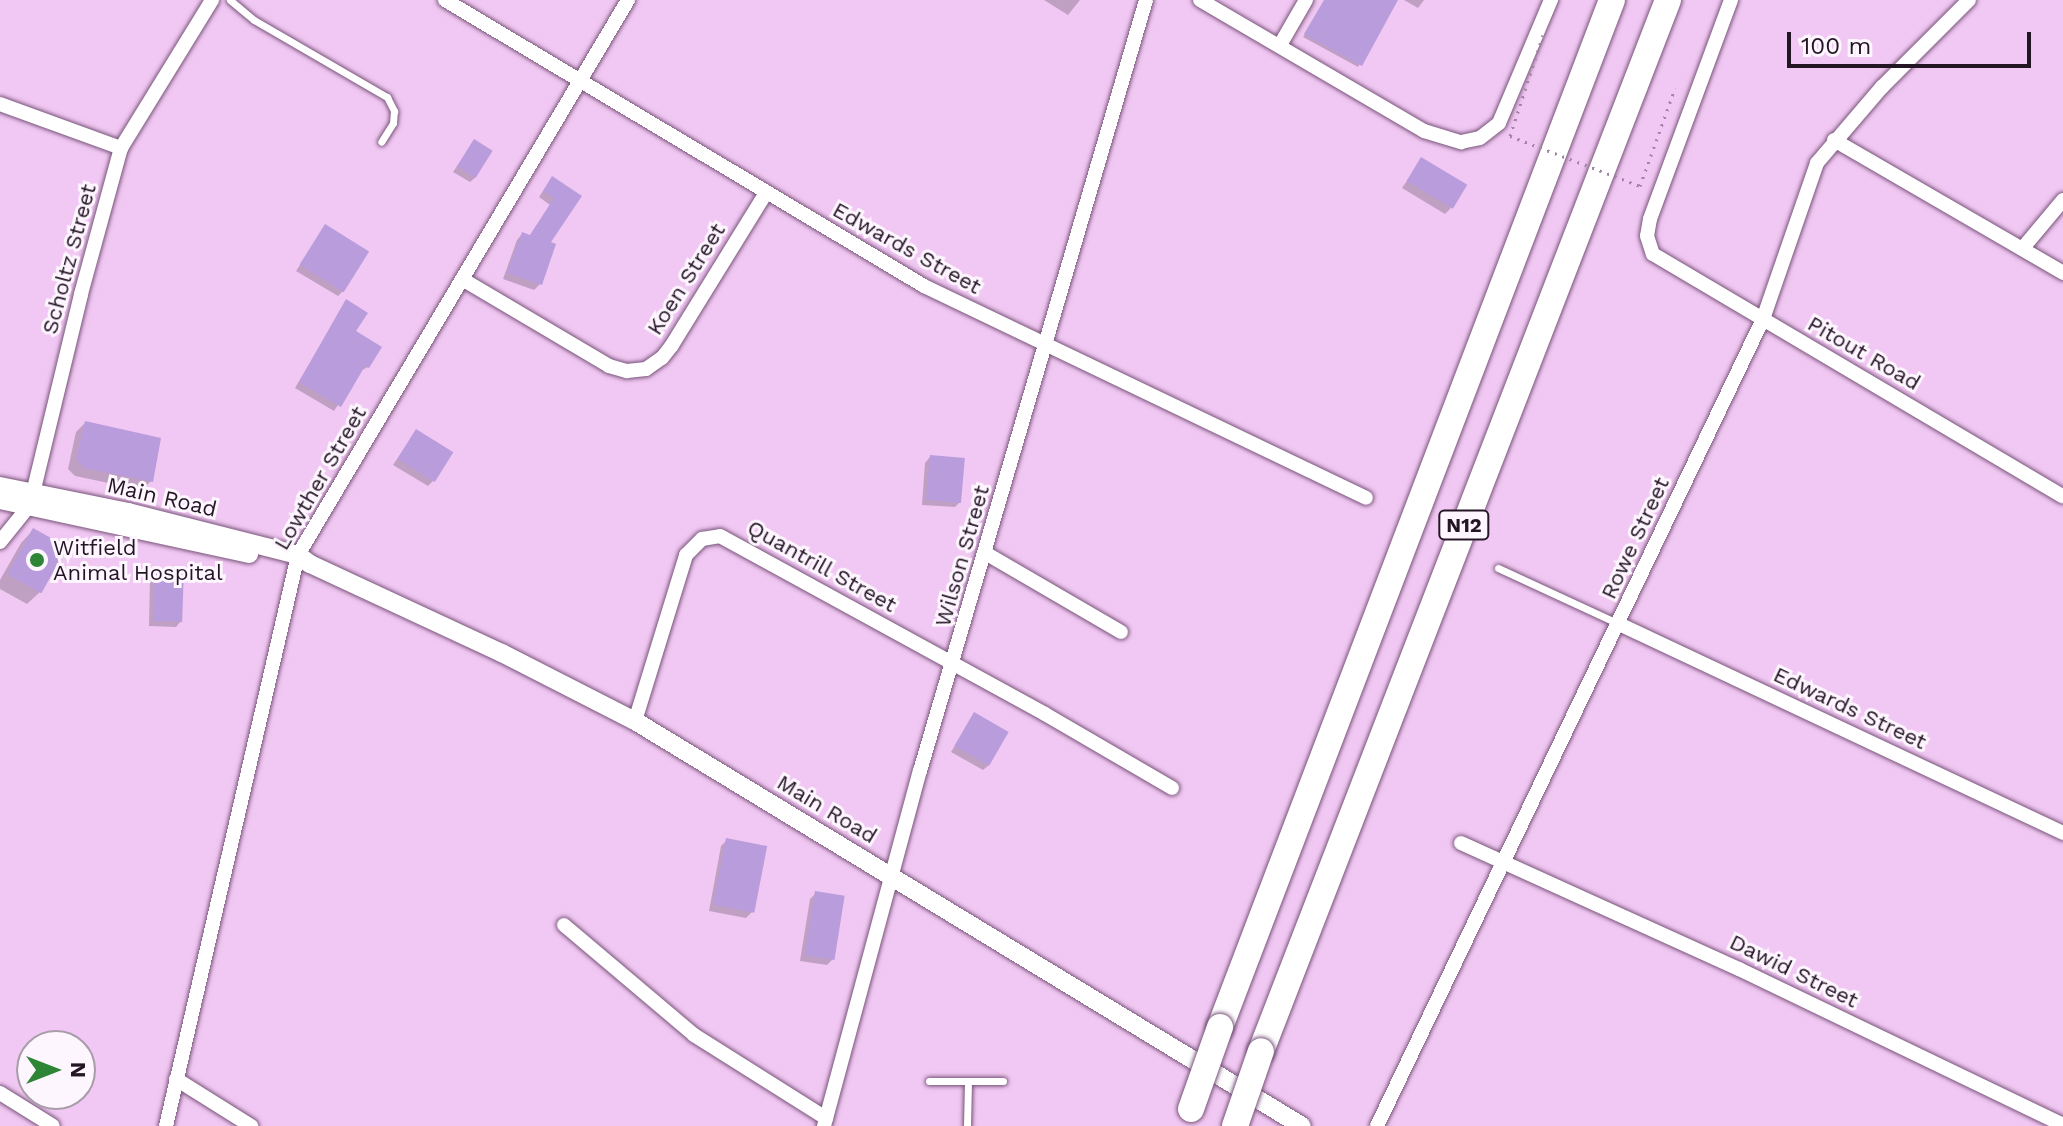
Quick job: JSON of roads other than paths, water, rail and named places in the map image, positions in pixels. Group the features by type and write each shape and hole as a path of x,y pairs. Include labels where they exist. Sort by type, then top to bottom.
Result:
{"highway":[{"name":"N12","path":"1188,1117 1612,0"},
{"name":"N12","path":"1235,1126 1261,1051 1668,0"}],"street":[{"name":"Scholtz Street","path":"0,542 31,500 81,294 121,148 212,0"},
{"name":"Edwards Street","path":"445,0 924,286 1366,498"},
{"name":"Lowther Street","path":"166,1126 301,561 462,279 628,0"},
{"name":"Wilson Street","path":"825,1122 894,878 920,771 987,554 1146,0"},
{"path":"1200,0 1435,136 1461,142 1475,140 1499,123 1551,0"},
{"path":"1280,45 1306,0"},
{"name":"Pitout Road","path":"1731,0 1652,210 1648,244 1657,258 2063,496"},
{"name":"Rowe Street","path":"1377,1126 1763,319 1811,176 1834,140 1969,0"},
{"path":"0,104 121,148"},
{"path":"1834,140 2063,273"},
{"name":"Koen Street","path":"462,279 609,366 627,371 646,369 662,358 672,345 766,193"},
{"path":"2022,249 2063,200"},
{"name":"Main Road","path":"0,486 31,500 301,561 502,653 635,721 1302,1126"},
{"name":"Main Road","path":"0,500 31,500"},
{"name":"Quantrill Street","path":"635,721 686,555 695,544 709,536 730,540 1172,788"},
{"path":"987,554 1121,632"},
{"name":"Edwards Street","path":"1619,624 2063,833"},
{"name":"Dawid Street","path":"1461,843 2063,1125"},
{"path":"564,925 694,1035 825,1122"},
{"path":"176,1079 251,1126"},
{"path":"0,1093 53,1126"}],"lane":[{"path":"230,0 254,20 387,97 393,103 393,123 381,142"},
{"path":"1498,568 1619,624"},
{"path":"929,1081 1003,1081"},
{"path":"967,1126 968,1081"}],"place":[{"name":"Witfield Animal Hospital","path":"37,560"}]}
